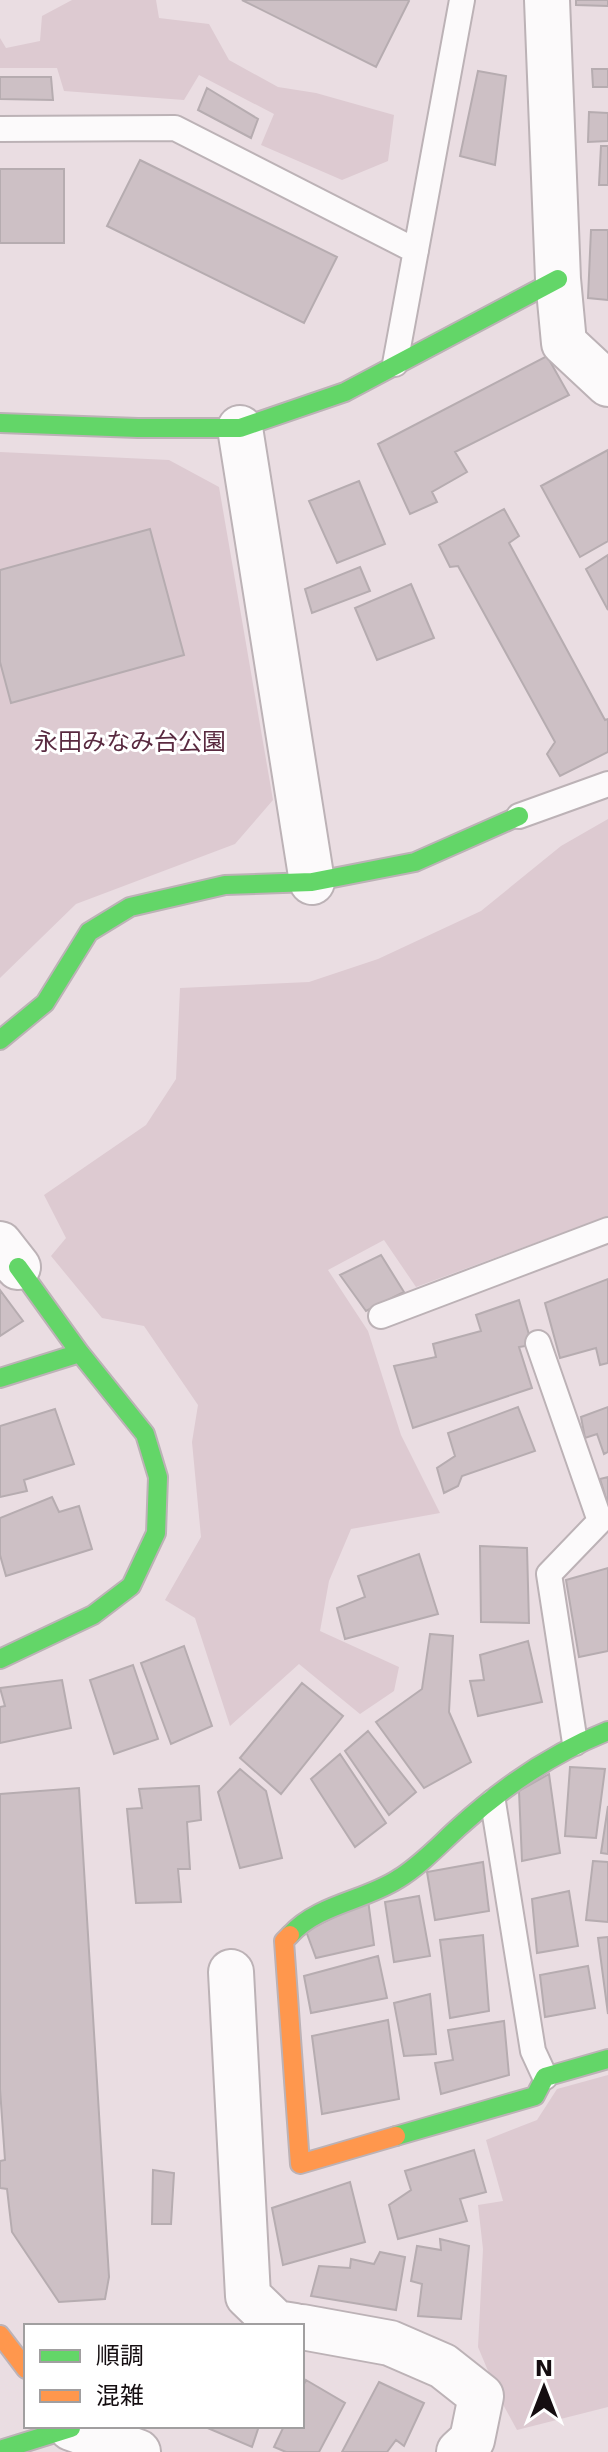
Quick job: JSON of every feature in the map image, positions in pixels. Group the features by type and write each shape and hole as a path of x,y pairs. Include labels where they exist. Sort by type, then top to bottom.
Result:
{"street":[{"path":"547,0 558,279 564,343 608,384"},
{"path":"0,423 240,428 345,392 558,279"},
{"path":"240,428 312,882"},
{"path":"0,1040 45,1003 89,932 130,907 225,885 312,882 415,862 519,816"},
{"path":"0,1659 93,1615 131,1586 156,1533 158,1477 145,1434 80,1353 9,1256"},
{"path":"0,1378 80,1353"},
{"path":"608,1731 575,1743 535,1766 469,1818 412,1871 386,1887 327,1908 296,1926 284,1941 300,2164 535,2096 545,2077 608,2059"},
{"path":"231,1972 248,2296 276,2323 282,2324"},
{"path":"304,2327 390,2343 443,2366 481,2396 472,2440 459,2452"},
{"path":"0,2335 24,2366"},
{"path":"0,2450 68,2428"},
{"path":"74,2428 138,2452"}],"lane":[{"path":"395,364 462,0"},
{"path":"0,129 175,128 416,251"},
{"path":"519,816 608,784"},
{"path":"381,1316 608,1230"},
{"path":"538,1343 600,1521 549,1574 575,1743"},
{"path":"493,1802 533,2051 545,2077"}],"green space":[{"path":"72,0 156,0 159,18 209,24 229,60 278,87 316,93 394,115 388,161 342,180 261,145 274,114 199,75 184,100 64,91 57,68 0,68 0,38 6,48 40,41 42,16"},
{"name":"永田みなみ台公園","path":"0,452 169,460 219,487 273,800 235,844 76,904 0,978"},
{"path":"608,819 608,1216 416,1287 384,1240 328,1270 368,1331 401,1435 440,1513 351,1529 329,1581 320,1631 399,1667 394,1691 360,1714 299,1664 230,1726 195,1618 165,1600 201,1537 192,1442 198,1405 144,1326 102,1318 51,1256 66,1238 44,1195 146,1125 176,1079 180,988 309,982 378,959 481,911 561,846"},
{"path":"608,2075 608,2407 517,2430 478,2347 483,2249 478,2205 503,2201 486,2140 537,2120 557,2089"}],"building":[{"path":"242,0 408,0 409,1 376,67"},
{"path":"576,0 608,0 608,6 576,5"},
{"path":"592,69 608,69 608,87 593,87"},
{"path":"478,71 506,76 495,165 460,156"},
{"path":"0,77 51,77 53,100 0,99"},
{"path":"207,88 258,119 251,138 198,110"},
{"path":"589,112 608,113 608,141 588,142"},
{"path":"601,146 608,146 608,185 599,185"},
{"path":"140,160 337,257 304,323 107,226"},
{"path":"0,169 64,169 64,243 0,243"},
{"path":"591,230 608,230 608,300 588,298"},
{"path":"547,356 569,395 455,452 467,472 432,492 437,502 410,514 378,444"},
{"path":"608,450 608,541 580,557 541,486"},
{"path":"359,481 385,544 337,563 309,501"},
{"path":"504,509 519,536 509,543 605,720 608,719 608,752 560,776 547,754 555,742 458,566 450,567 439,545"},
{"path":"150,529 184,655 11,703 0,662 0,570"},
{"path":"608,555 608,610 586,569"},
{"path":"360,567 370,591 312,613 305,589"},
{"path":"411,584 434,638 377,660 355,608"},
{"path":"381,1255 404,1292 366,1311 340,1275"},
{"path":"608,1279 608,1363 600,1365 596,1348 560,1358 545,1303"},
{"path":"0,1290 23,1321 0,1336"},
{"path":"519,1300 532,1345 519,1347 532,1388 413,1428 394,1366 436,1357 433,1344 481,1331 476,1315"},
{"path":"518,1407 535,1451 462,1476 458,1486 444,1493 437,1468 455,1456 448,1433"},
{"path":"608,1407 608,1452 604,1454 597,1434 585,1438 581,1417"},
{"path":"55,1409 74,1464 24,1480 27,1491 0,1497 0,1426"},
{"path":"608,1477 608,1505 600,1479"},
{"path":"52,1497 59,1512 79,1506 92,1549 6,1576 0,1555 0,1518"},
{"path":"480,1546 527,1548 529,1623 481,1622"},
{"path":"419,1554 438,1614 345,1639 337,1608 365,1597 358,1576"},
{"path":"608,1568 608,1651 579,1657 566,1580"},
{"path":"430,1634 453,1636 449,1712 471,1762 424,1788 376,1722 422,1689"},
{"path":"528,1641 542,1702 478,1716 470,1681 484,1680 480,1655"},
{"path":"184,1646 212,1726 171,1744 141,1663"},
{"path":"133,1665 158,1739 114,1754 90,1680"},
{"path":"62,1680 71,1728 0,1743 0,1707 5,1706 0,1688"},
{"path":"302,1683 343,1716 281,1794 240,1758"},
{"path":"368,1731 416,1792 389,1815 345,1751"},
{"path":"340,1754 386,1823 355,1847 311,1779"},
{"path":"570,1767 605,1769 596,1838 565,1836"},
{"path":"240,1769 266,1791 282,1858 240,1868 218,1792"},
{"path":"549,1774 560,1853 522,1861 519,1791"},
{"path":"199,1786 201,1820 187,1822 190,1869 178,1869 181,1902 136,1903 127,1809 142,1808 139,1789"},
{"path":"79,1788 109,2277 105,2299 59,2302 12,2232 7,2189 0,2188 0,2161 5,2160 0,2089 0,1794"},
{"path":"608,1806 608,1854 601,1853"},
{"path":"593,1861 608,1862 608,1922 586,1920"},
{"path":"483,1862 489,1911 435,1920 427,1872"},
{"path":"569,1891 578,1946 537,1953 532,1899"},
{"path":"419,1896 430,1956 394,1962 385,1902"},
{"path":"368,1900 374,1945 316,1958 306,1931"},
{"path":"483,1935 489,2011 450,2018 440,1940"},
{"path":"608,1937 608,2014 598,1938"},
{"path":"378,1956 387,1998 311,2013 304,1976"},
{"path":"588,1966 595,2008 545,2017 540,1975"},
{"path":"430,1994 436,2054 404,2056 394,2003"},
{"path":"388,2020 399,2099 322,2114 312,2036"},
{"path":"504,2021 509,2075 441,2094 435,2063 453,2060 448,2030"},
{"path":"474,2150 486,2192 460,2199 467,2221 398,2239 389,2205 411,2190 405,2171"},
{"path":"153,2170 174,2173 171,2224 152,2224"},
{"path":"350,2182 365,2242 283,2265 272,2208"},
{"path":"440,2239 469,2246 461,2319 418,2316 422,2284 411,2281 417,2246 441,2250"},
{"path":"380,2252 405,2257 396,2310 311,2296 319,2266 350,2268 351,2259 374,2264"},
{"path":"306,2380 345,2403 319,2452 286,2452 274,2447 283,2428 304,2428"},
{"path":"379,2382 424,2403 404,2446 396,2440 387,2452 342,2452"},
{"path":"208,2428 258,2428 252,2447"}],"traffic: fast":[{"path":"0,423 240,428 345,392 558,279"},
{"path":"0,1040 45,1003 89,932 130,907 225,885 312,882 415,862 519,816"},
{"path":"0,1659 93,1615 131,1586 156,1533 158,1477 145,1434 80,1353 18,1267"},
{"path":"0,1378 80,1353"},
{"path":"290,1935 314,1916 398,1879 511,1785 548,1760 608,1731"},
{"path":"396,2136 535,2096 545,2077 608,2059"},
{"path":"0,2450 71,2428"}],"traffic: slow":[{"path":"290,1935 284,1941 300,2164 396,2136"},
{"path":"0,2335 24,2366"}]}
